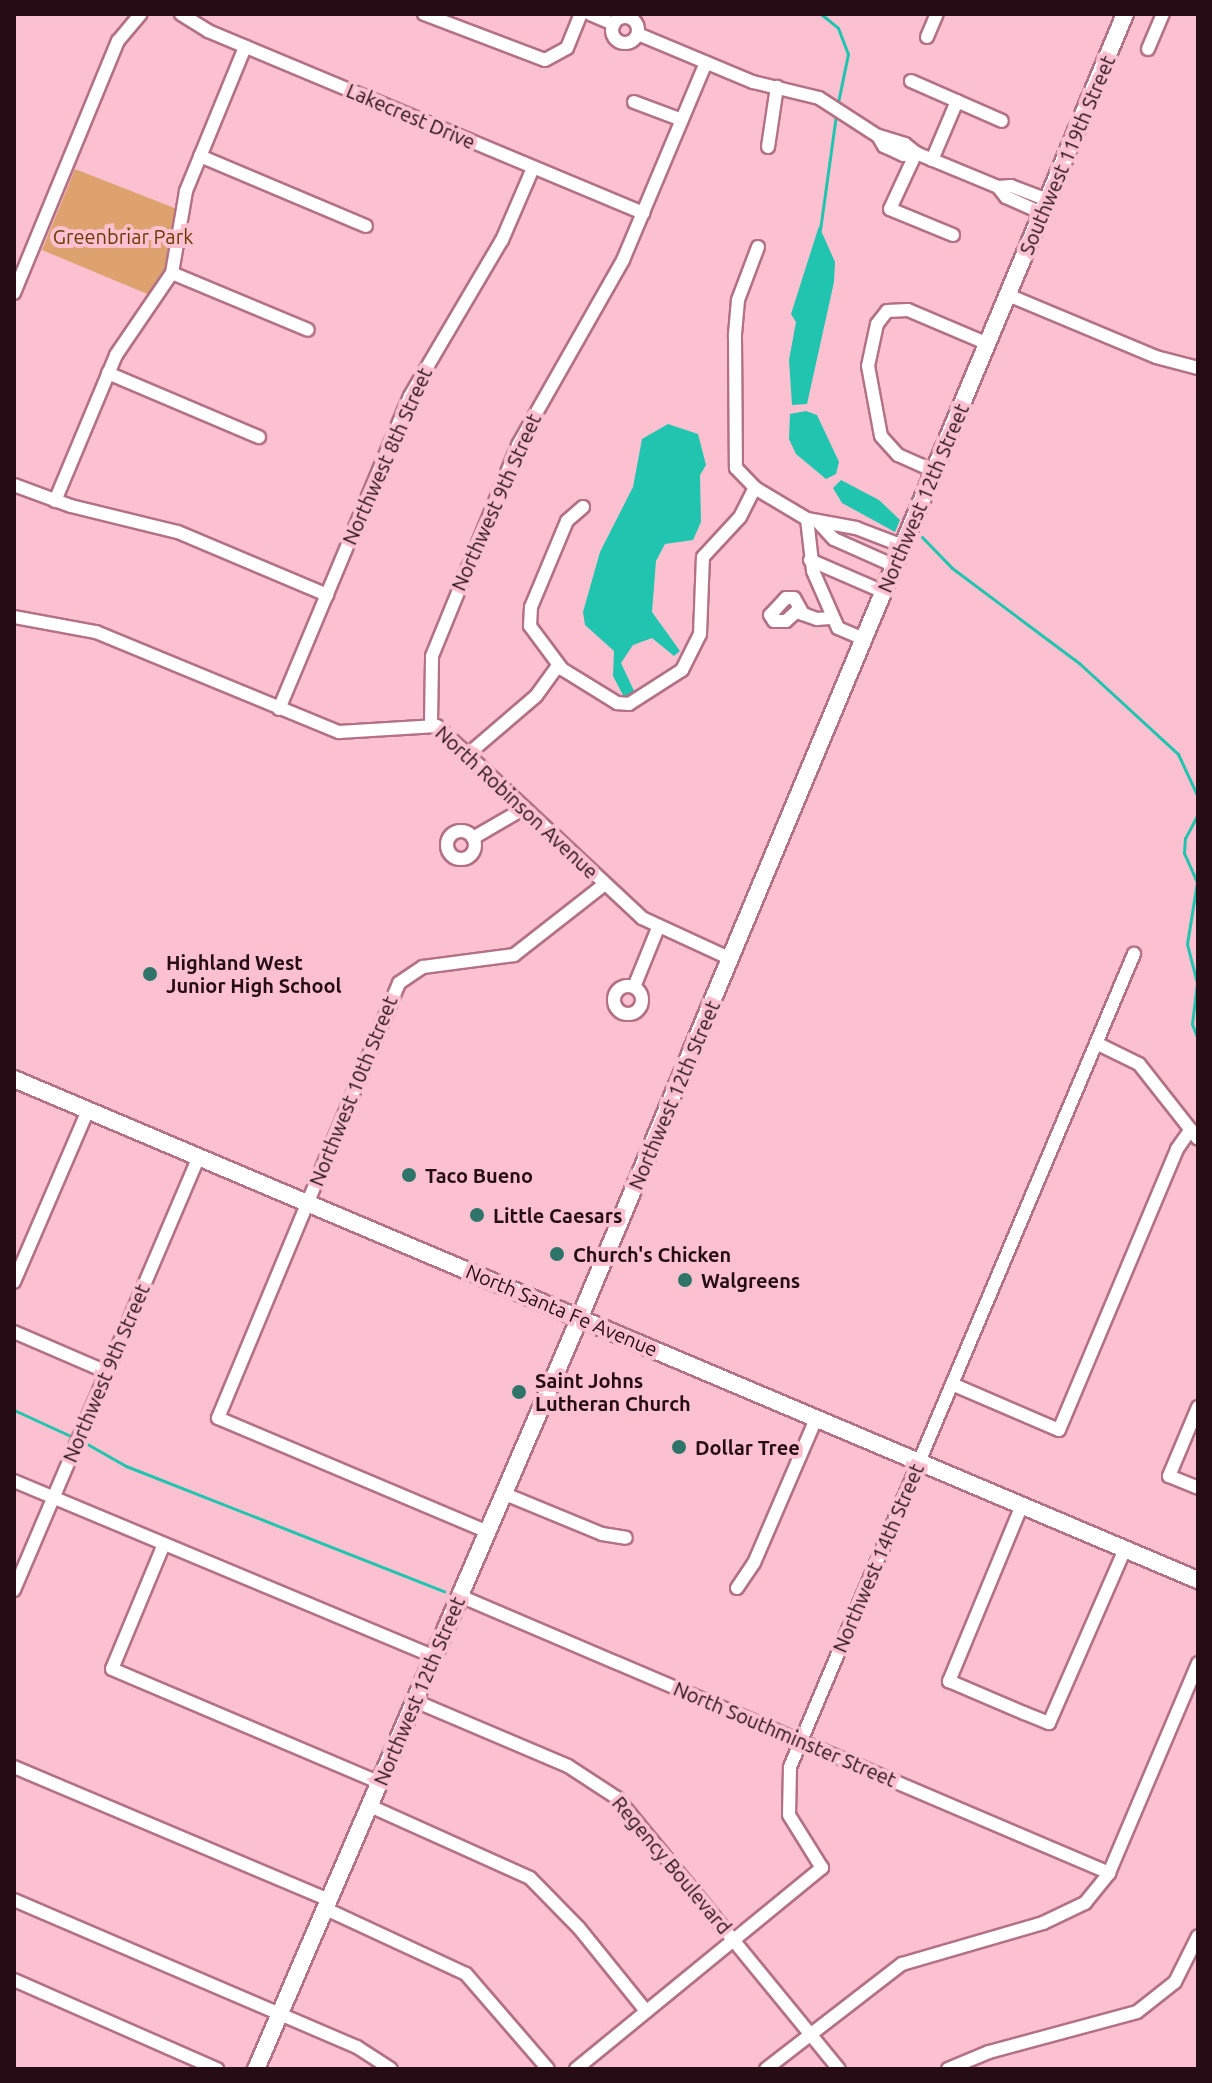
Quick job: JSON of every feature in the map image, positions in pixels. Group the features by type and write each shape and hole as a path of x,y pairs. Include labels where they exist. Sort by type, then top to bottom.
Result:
{"main road":[{"name":"Southwest 119th Street","path":"1008,295 1125,14"},
{"name":"Northwest 12th Street","path":"256,2069 505,1494 1008,295"},
{"name":"North Santa Fe Avenue","path":"14,1079 1198,1580"}],"street":[{"path":"14,293 118,41 139,14"},
{"name":"Lakecrest Drive","path":"181,14 245,47 643,213"},
{"path":"424,14 545,60 567,48 581,14"},
{"path":"590,14 614,24 628,17 637,24 638,34 706,63 819,98 878,136 884,146 903,155 916,153 998,187 1011,186 1045,206"},
{"path":"927,37 937,14"},
{"path":"1148,49 1163,14"},
{"path":"55,501 108,373 128,335 172,273 186,191 245,47"},
{"name":"Northwest 9th Street","path":"431,723 432,656 466,570 524,432 617,274 706,63"},
{"path":"911,81 1002,121"},
{"path":"768,147 777,87"},
{"path":"932,160 957,101"},
{"path":"634,102 682,120"},
{"path":"916,153 890,209 953,235"},
{"path":"200,156 366,226"},
{"name":"Northwest 8th Street","path":"279,709 416,383 502,240 533,168"},
{"path":"758,247 738,300 735,337 736,468 755,488 812,520 834,539 895,566"},
{"path":"172,273 308,330"},
{"path":"1008,295 1156,357 1198,368"},
{"path":"936,468 891,449 881,436 868,366 868,348 882,316 908,310 988,344"},
{"path":"108,373 259,437"},
{"path":"14,485 55,501 178,532 327,595"},
{"path":"583,507 567,521 529,616 534,635 558,666 617,703 629,704 673,679 700,634 703,557 740,517 755,488"},
{"path":"812,520 856,528 903,546"},
{"path":"812,520 810,560 833,618 838,628 864,639"},
{"path":"810,560 884,592"},
{"path":"803,614 833,618"},
{"name":"North Robinson Avenue","path":"14,617 96,632 279,709 348,733 431,723 605,884 658,928 731,959"},
{"path":"466,756 536,696 558,666"},
{"path":"473,838 523,809"},
{"name":"Northwest 10th Street","path":"488,1532 218,1418 403,978 423,967 514,955 605,884"},
{"path":"634,987 658,928"},
{"name":"Northwest 14th Street","path":"576,2069 822,1868 796,1832 786,1804 787,1778 1134,954"},
{"path":"952,1384 1059,1430 1194,1134 1139,1064 1096,1043"},
{"path":"14,1282 88,1110"},
{"name":"Northwest 9th Street","path":"14,1590 199,1157"},
{"path":"14,1332 107,1372"},
{"path":"1198,1407 1169,1476 1198,1488"},
{"path":"737,1588 754,1563 817,1417"},
{"path":"14,1481 434,1657"},
{"path":"505,1494 602,1534 626,1538"},
{"path":"1022,1505 949,1681 1049,1723 1125,1549"},
{"path":"164,1544 112,1669 380,1783"},
{"name":"North Southminster Street","path":"460,1596 1109,1873"},
{"path":"766,2069 902,1964 1062,1917 1085,1903 1109,1873 1198,1663"},
{"name":"Regency Boulevard","path":"415,1701 568,1766 605,1788 735,1940 839,2069"},
{"path":"14,1767 328,1904 466,1974 548,2069"},
{"path":"370,1806 530,1878 579,1928 646,2011"},
{"path":"14,1900 357,2047 391,2069"},
{"path":"948,2069 989,2052 1137,2012 1175,1982 1198,1936"},
{"path":"14,1980 217,2069"}],"green space":[{"name":"Greenbriar Park","path":"75,169 177,209 172,257 152,296 42,250"}],"shaded area":[{"path":"819,226 835,262 834,282 807,404 792,405 789,360 796,322 791,314"},
{"path":"806,411 817,415 839,462 836,474 826,479 796,454 789,439 790,414"},
{"path":"668,424 698,434 706,465 700,475 701,522 693,540 665,544 656,561 652,612 680,651 674,656 652,638 633,645 621,663 636,695 625,699 613,676 614,651 585,625 583,612 600,552 633,487 642,439"},
{"path":"841,480 879,500 900,520 895,532 842,503 833,488"}],"waterway":[{"path":"821,14 838,28 848,54 837,107"},
{"path":"820,230 836,114"},
{"path":"922,537 952,568 1079,663 1178,754 1198,797"},
{"path":"1198,814 1185,838 1184,853 1197,882 1187,944 1197,983 1192,1024 1198,1040"},
{"path":"14,1410 75,1438"},
{"path":"82,1441 126,1466 444,1591"}],"place":[{"name":"Highland West Junior High School","path":"150,974"},
{"name":"Taco Bueno","path":"409,1175"},
{"name":"Little Caesars","path":"477,1215"},
{"name":"Church's Chicken","path":"557,1254"},
{"name":"Walgreens","path":"685,1280"},
{"name":"Saint Johns Lutheran Church","path":"519,1392"},
{"name":"Dollar Tree","path":"679,1447"}]}
